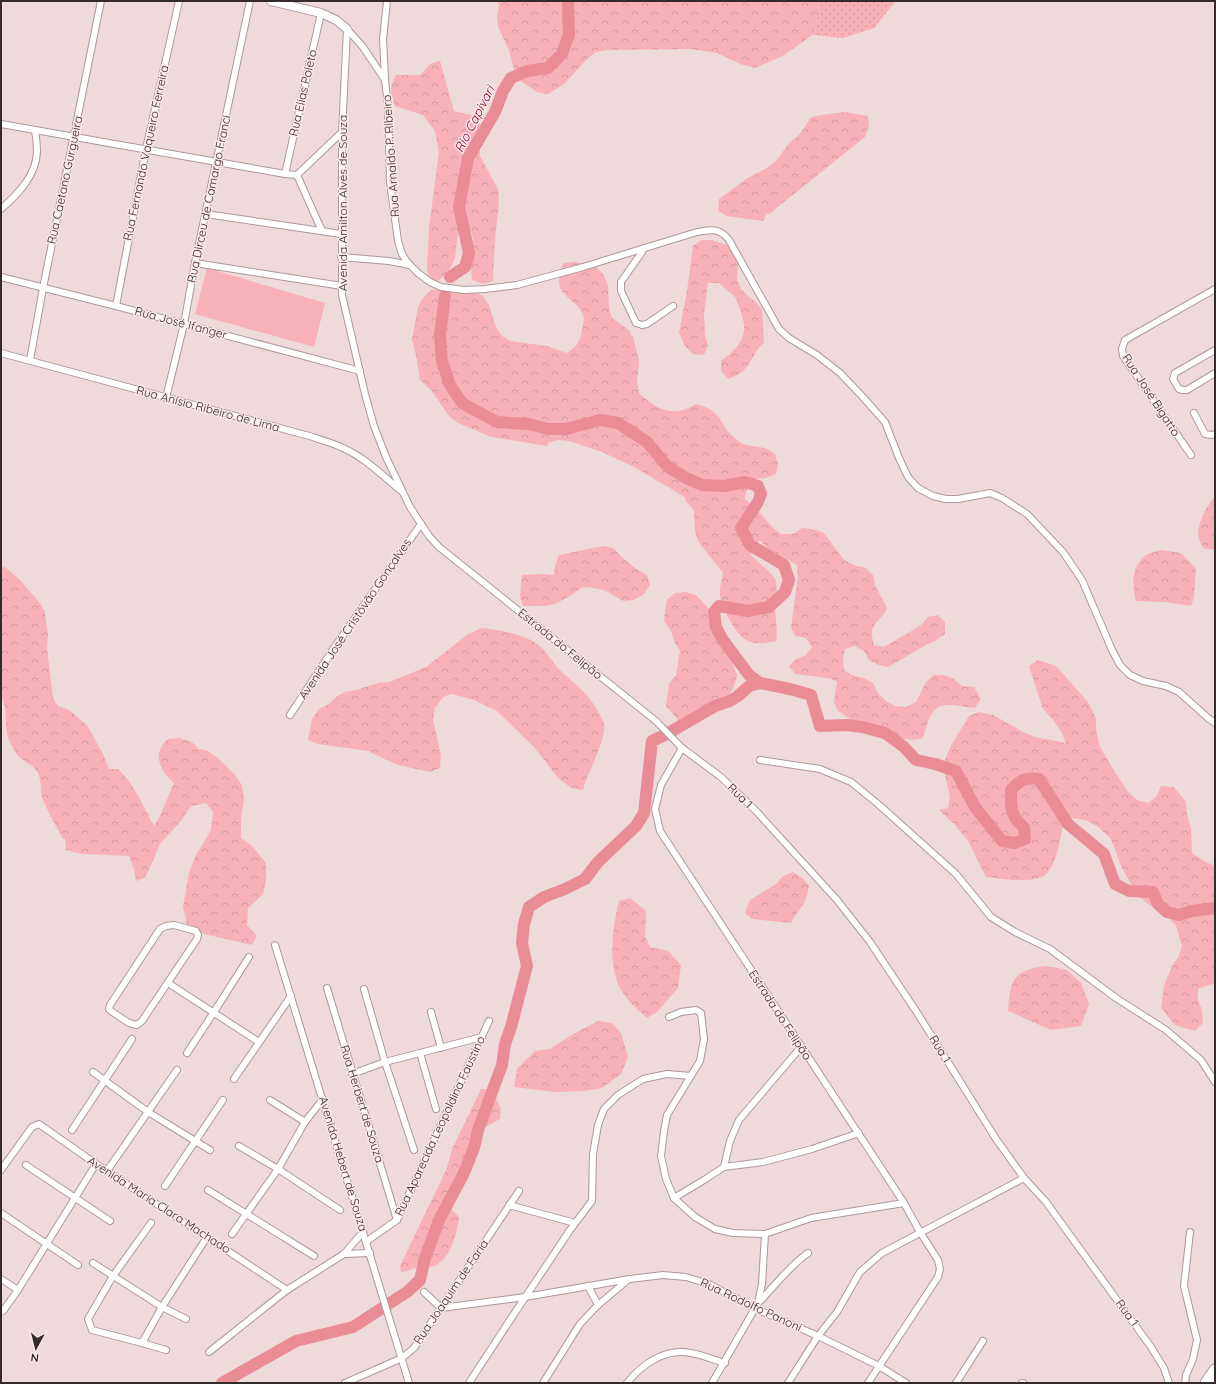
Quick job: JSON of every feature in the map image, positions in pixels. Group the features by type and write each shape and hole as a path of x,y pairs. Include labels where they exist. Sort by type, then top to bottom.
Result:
{"highway":[{"path":"1206,1383 1215,1370"}],"street":[{"name":"Rua Caetano Gurgueira","path":"30,360 43,288 101,1"},
{"name":"Rua Fernando Vaqueiro Ferreira","path":"116,306 146,149 178,1"},
{"name":"Rua Dirceu de Camargo Franci","path":"166,398 184,324 195,263 250,1"},
{"name":"Rua Arnaldo P. Ribeiro","path":"271,1 321,13 336,20 347,29 363,47 385,80 388,105 390,182 398,241 402,254 418,273 430,282 454,289 485,289 517,285 583,267 697,232 712,230 724,233 779,329 789,338 817,355 840,373 866,400 885,422 899,458 908,476 918,488 933,496 946,499 958,499 990,493 1002,498 1027,514 1063,552 1082,580 1120,665 1130,675 1143,681 1166,686 1179,692 1208,718 1215,722"},
{"path":"385,80 383,39 386,1"},
{"name":"Rua Elias Poleto","path":"285,174 321,13"},
{"name":"Avenida Amilton Alves de Souza","path":"347,29 342,132 342,295 374,426 386,458 402,491 421,524 439,547"},
{"path":"1,124 74,138 297,175 342,132"},
{"path":"1,208 19,191 31,176 37,153 36,130"},
{"path":"297,175 322,231"},
{"path":"206,214 341,234"},
{"path":"644,248 621,282 620,286 636,323 642,325 647,324 673,306"},
{"path":"341,257 389,261 410,265"},
{"path":"195,263 342,286"},
{"name":"Rua José Ifanger","path":"1,277 116,306 360,372"},
{"name":"Rua José Bigatto","path":"1191,455 1123,356 1122,349 1125,340 1215,289"},
{"path":"1214,375 1187,390 1179,389 1173,379 1175,374 1215,350"},
{"name":"Rua Anísio Ribeiro de Lima","path":"1,353 313,437 343,448 370,465 402,491"},
{"path":"1194,413 1205,434 1215,434"},
{"name":"Avenida José Cristóvão Gonçalves","path":"290,715 336,645 421,524"},
{"name":"Estrada do Felipão","path":"439,547 656,721 677,744"},
{"name":"Rua 1","path":"677,744 721,778 756,812 837,900 870,942 916,1011 996,1139 1024,1178 1046,1202 1151,1347 1164,1368 1169,1383"},
{"name":"Estrada do Felipão","path":"682,748 661,785 655,809 660,831 859,1133 904,1203 938,1260 940,1269 938,1278 879,1366"},
{"path":"760,760 820,769 851,782 878,804 956,874 991,917 1015,932 1050,948 1116,998 1166,1030 1201,1060 1215,1082"},
{"path":"174,925 196,931 198,935 197,939 168,983 142,1021 137,1025 129,1023 109,1009 110,1005 160,929 166,926 174,925"},
{"name":"Avenida Hebert de Souza","path":"275,945 410,1383"},
{"path":"187,1052 249,957"},
{"path":"168,983 259,1042"},
{"name":"Rua Herbert de Souza","path":"327,988 397,1220"},
{"path":"364,989 385,1062 414,1150"},
{"path":"234,1080 291,996"},
{"path":"669,1017 681,1012 696,1010 701,1013 704,1039 702,1053 700,1060 691,1076 667,1115 662,1156 666,1179 674,1198 694,1217 715,1229 733,1233 765,1234 811,1218 904,1203"},
{"path":"431,1012 441,1048"},
{"name":"Rua Aparecida Leopoldina Faustino","path":"367,1241 382,1232 397,1220 489,1021"},
{"path":"352,1074 385,1062 482,1037"},
{"path":"72,1130 132,1038"},
{"path":"724,1167 730,1141 739,1120 801,1047"},
{"path":"420,1053 436,1109"},
{"path":"107,1171 177,1070"},
{"path":"93,1072 148,1112 210,1150"},
{"path":"469,1383 548,1262 575,1223 592,1202 593,1154 598,1125 604,1109 618,1095 643,1079 667,1074 691,1076"},
{"path":"232,1234 278,1169 305,1122 323,1099"},
{"path":"165,1186 223,1100"},
{"path":"270,1100 305,1122"},
{"name":"Avenida Maria Clara Machado","path":"1,1170 32,1126 38,1124 287,1290"},
{"path":"674,1198 724,1167 763,1162 812,1149 859,1133"},
{"path":"239,1146 278,1169 340,1210"},
{"path":"1,1312 18,1290 47,1245 96,1164"},
{"path":"26,1165 110,1221"},
{"path":"788,1383 818,1336 837,1312 860,1272 882,1253 1024,1178"},
{"path":"208,1190 314,1256"},
{"name":"Rua Joaquim de Faria","path":"345,1383 402,1358 414,1348 519,1191"},
{"path":"509,1205 575,1223"},
{"path":"1,1213 78,1265"},
{"path":"152,1223 113,1276 88,1319 92,1330 166,1350"},
{"path":"209,1352 287,1290 344,1254 363,1232"},
{"path":"1185,1383 1186,1375 1194,1359 1197,1340 1184,1286 1190,1232"},
{"path":"712,1383 725,1363 756,1306 762,1284 765,1234"},
{"path":"142,1343 162,1307 207,1237"},
{"path":"344,1254 370,1253"},
{"path":"756,1306 795,1262 808,1253"},
{"path":"93,1263 162,1307 186,1320"},
{"name":"Rua Rodolfo Panoni","path":"441,1308 630,1279 663,1275 686,1277 709,1284 756,1306 879,1366 906,1383"},
{"path":"1,1279 18,1290"},
{"path":"543,1383 580,1324 598,1305 630,1279"},
{"path":"588,1286 598,1305"},
{"path":"424,1292 441,1308"},
{"path":"956,1383 983,1342"},
{"path":"627,1383 651,1360 668,1353 690,1352 725,1363"},
{"path":"868,1383 879,1366"}],"green space":[{"path":"497,1 819,1 820,3 817,27 811,36 783,56 755,68 740,64 717,53 690,49 608,50 596,52 587,59 564,84 548,94 537,92 522,82 515,73 509,50 498,27 497,17 499,5"},
{"path":"819,1 896,1 874,28 843,38 812,35 817,27"},
{"path":"440,61 454,111 476,116 480,125 480,156 498,189 499,203 495,239 493,281 483,284 472,280 470,258 473,237 468,225 458,234 455,258 448,273 434,284 427,272 429,227 439,152 435,131 423,115 395,106 392,94 392,84 396,75 420,75 430,64"},
{"path":"845,112 868,116 869,126 865,137 769,214 767,213 763,221 727,216 718,211 719,199 746,179 767,168 776,161 789,143 798,136 810,118"},
{"path":"701,240 712,240 733,247 738,258 737,279 741,289 756,302 762,310 764,343 742,372 728,379 721,371 721,361 734,350 742,339 744,333 743,318 736,298 733,295 719,283 708,283 704,314 705,336 708,345 704,355 693,354 685,346 679,333 687,291 693,246"},
{"path":"574,262 595,266 603,274 608,285 609,308 612,318 630,331 634,341 639,361 637,382 639,393 652,404 666,410 680,411 696,404 705,407 717,415 731,435 741,443 767,449 775,454 778,464 776,474 766,478 754,479 744,498 773,528 781,534 793,534 802,528 813,529 824,533 844,560 854,565 866,568 873,575 875,585 887,608 873,627 872,637 874,645 884,647 920,626 928,617 938,615 945,622 945,634 888,667 878,665 869,660 864,651 855,646 845,649 843,659 844,670 852,675 864,678 873,683 878,693 886,701 895,706 906,707 916,702 926,682 933,675 944,675 954,679 962,686 974,687 981,699 975,708 953,705 939,706 931,716 923,738 914,740 876,735 866,730 838,711 834,702 837,681 827,678 795,674 789,666 796,659 806,655 812,647 806,638 795,636 791,627 798,577 797,565 769,549 760,541 751,544 751,555 775,578 777,584 775,606 777,632 776,641 761,643 750,642 742,637 726,613 720,595 723,573 698,541 695,531 694,510 686,502 685,497 632,466 602,452 569,441 558,440 548,443 547,446 492,437 458,423 449,416 431,390 420,380 412,339 418,307 423,298 431,290 442,289 473,291 483,296 489,305 496,327 502,336 510,341 547,346 567,353 579,341 584,320 580,309 564,294 559,284 559,276 563,263"},
{"path":"207,268 325,303 314,347 195,314"},
{"path":"1215,497 1215,550 1203,548 1198,534 1202,516"},
{"path":"603,546 613,548 625,560 647,575 650,585 644,594 634,600 623,601 606,591 583,587 555,604 546,606 523,606 520,596 522,575 554,575 555,565 559,555"},
{"path":"1161,550 1181,553 1196,569 1194,597 1191,606 1165,602 1136,601 1133,582 1135,570 1141,559 1146,555"},
{"path":"1,566 6,568 19,579 40,603 45,612 48,635 47,648 53,698 58,706 69,710 87,725 103,754 109,769 118,769 124,775 138,796 154,826 174,783 163,771 159,761 160,751 163,744 168,739 179,738 192,742 199,749 206,750 218,758 235,775 242,785 244,800 241,818 241,838 251,845 266,863 266,880 263,894 248,908 247,925 257,936 252,945 204,934 187,924 183,907 189,873 195,857 211,830 213,812 206,803 191,806 181,821 160,844 145,878 136,881 134,869 129,856 82,854 66,850 65,839 63,839 43,800 38,773 32,766 19,757 8,738 5,711 1,696"},
{"path":"686,592 696,595 710,610 722,640 728,650 737,676 734,687 721,705 699,708 689,714 683,726 666,706 669,684 676,675 680,651 674,641 671,631 664,621 667,600 675,593"},
{"path":"481,628 515,634 538,645 596,707 604,722 603,738 583,790 571,788 558,778 535,748 497,711 474,700 452,694 443,697 435,708 433,720 441,755 440,768 430,772 398,765 368,751 318,744 308,740 312,719 319,709 329,704 336,697 345,692 378,683 389,682 426,667 467,635"},
{"path":"1038,660 1056,666 1088,702 1096,718 1096,730 1100,747 1129,793 1137,800 1148,803 1157,796 1161,786 1174,787 1186,802 1187,814 1191,829 1192,853 1215,866 1215,983 1198,989 1198,1000 1202,1010 1203,1023 1195,1031 1175,1025 1161,1008 1164,986 1172,966 1179,956 1182,946 1176,926 1164,912 1151,906 1136,894 1121,866 1111,839 1097,826 1085,820 1072,818 1063,823 1054,861 1047,874 1042,877 1021,880 986,877 968,841 954,824 939,810 948,808 950,797 943,767 946,757 953,742 969,716 979,712 993,715 1035,737 1066,743 1062,733 1043,709 1029,666"},
{"path":"793,872 809,885 805,901 791,923 752,919 745,913 750,900 776,884 783,876"},
{"path":"630,898 646,911 645,936 650,947 668,951 681,965 678,988 657,1012 647,1018 625,996 615,974 613,962 612,950 614,925 619,901"},
{"path":"1046,966 1067,970 1081,983 1089,1004 1081,1026 1051,1030 1008,1011 1010,991 1015,978 1026,970"},
{"path":"598,1021 612,1023 621,1033 628,1057 621,1074 602,1088 584,1091 555,1092 514,1087 517,1069 535,1051 550,1049"},
{"path":"481,1089 493,1089 501,1108 500,1119 482,1129 473,1147 470,1158 457,1175 451,1209 459,1217 455,1238 449,1252 440,1263 434,1266 416,1268 401,1272 400,1266 446,1170 453,1147"}],"waterway":[{"name":"Rio Capivari","path":"450,277 465,267 469,253 459,207 468,158 495,112 503,91 511,78 527,71 548,68 562,54 569,34 568,1"},
{"name":"Rio Capivari","path":"445,296 440,335 442,362 450,385 462,403 497,422 528,424 549,429 566,429 600,420 618,423 647,442 667,466 684,477 702,485 724,486 745,482 758,486 761,494 758,502 741,528 750,545 784,565 789,580 785,592 769,607 748,611 719,606 714,612 716,627 723,640 749,675 760,683 811,695 820,726 847,725 885,733 904,747 916,760 956,771 975,807 1002,841 1015,843 1025,839 1024,828 1015,818 1011,807 1011,790 1023,780 1030,778 1039,779 1068,824 1104,854 1115,884 1129,891 1153,892 1158,904 1167,912 1179,915 1192,911 1215,908"},
{"path":"222,1383 296,1341 353,1327 407,1292 420,1280 425,1258 440,1218 463,1175 474,1148 478,1130 502,1065 505,1044 527,966 522,943 524,924 529,907 544,897 585,879 598,862 636,826 644,813 652,741 715,706 730,701 749,686 760,683"}]}
